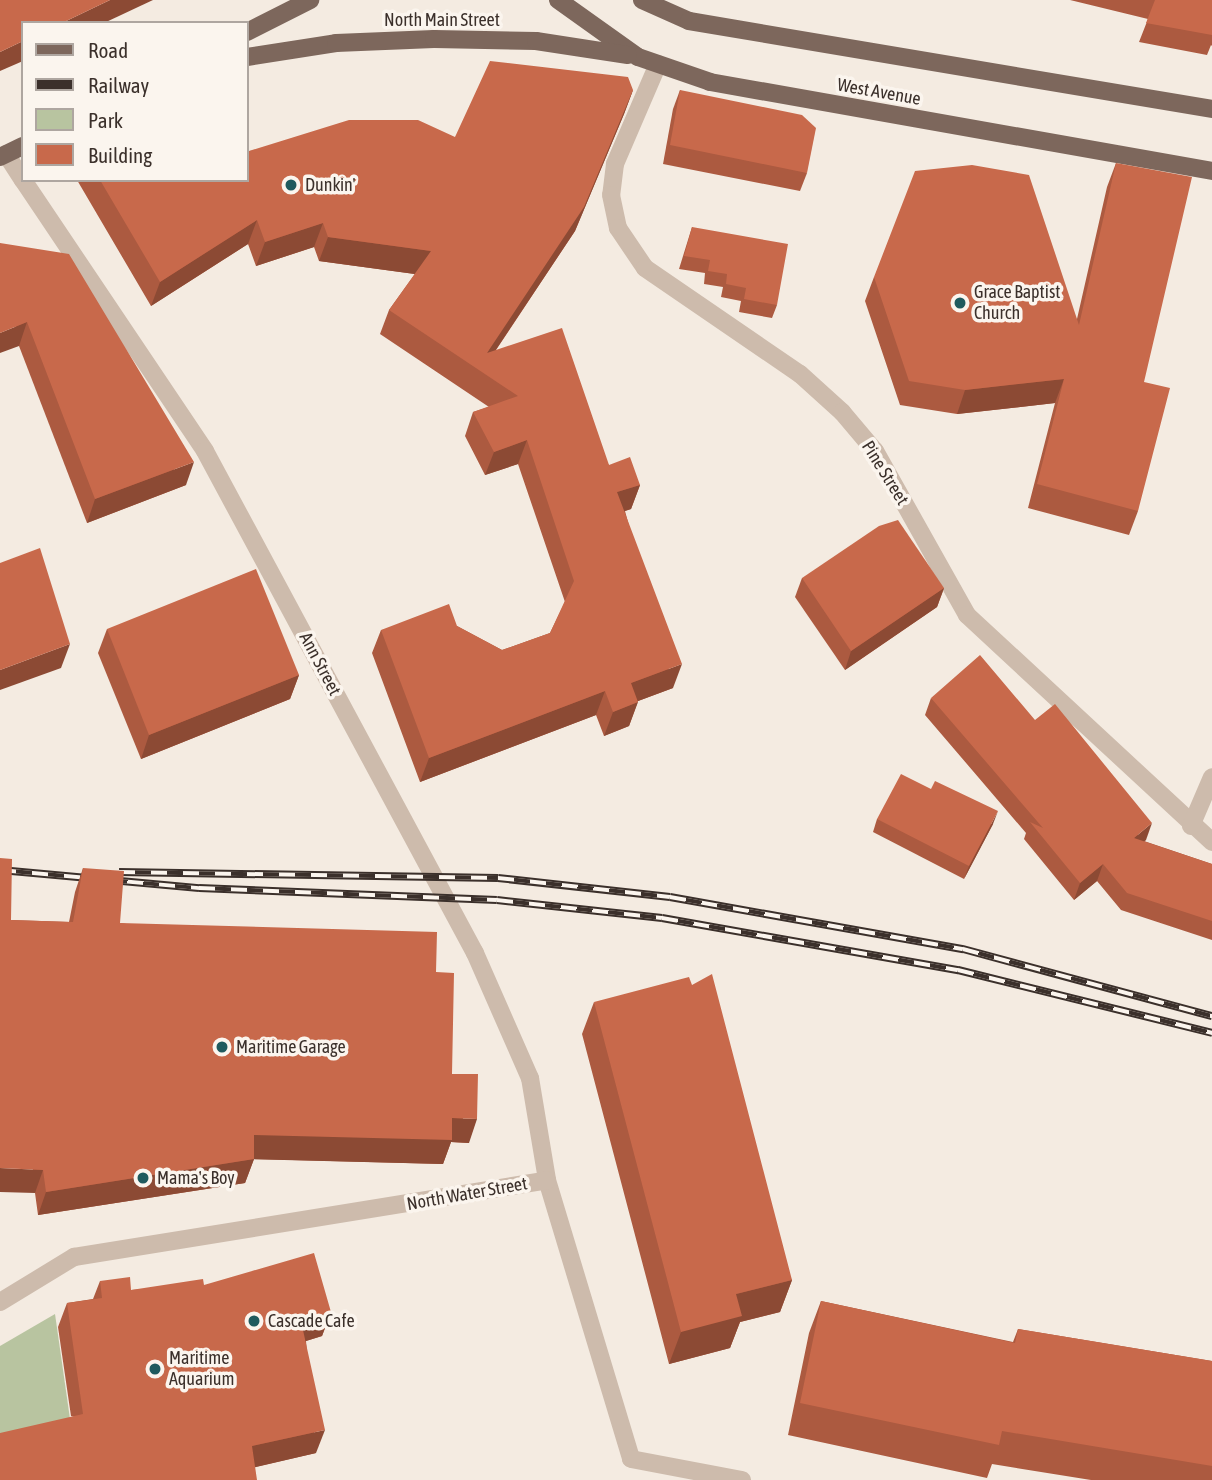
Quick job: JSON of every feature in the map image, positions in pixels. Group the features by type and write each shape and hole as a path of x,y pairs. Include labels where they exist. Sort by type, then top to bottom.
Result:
{"main road":[{"path":"248,31 310,0"},
{"name":"West Avenue","path":"558,0 638,57 710,82 1212,171"},
{"path":"642,0 689,21 1212,109"},
{"name":"North Main Street","path":"248,57 336,43 434,39 536,41 638,57"},
{"path":"3,155 21,147"}],"street":[{"name":"Pine Street","path":"658,64 615,164 611,195 618,228 645,268 800,374 842,412 875,451 967,615 1191,826 1212,842"},
{"name":"Ann Street","path":"3,155 21,178"},
{"name":"Ann Street","path":"24,182 205,451 475,953 530,1078 547,1180"},
{"path":"1191,826 1212,777"},
{"name":"North Water Street","path":"0,1302 74,1257 547,1180 631,1459 742,1480"}],"green space":[{"path":"55,1314 73,1440 0,1453 0,1346"}],"building":[{"path":"0,0 110,0 66,21 21,21 21,42 0,52"},
{"path":"1155,0 1212,0 1212,35 1146,23"},
{"path":"490,61 628,77 633,90 584,207 487,353 562,328 609,465 630,457 640,485 617,492 682,664 631,683 638,702 613,712 605,691 429,758 381,630 449,604 457,626 502,650 550,633 574,581 527,440 494,452 473,412 518,396 389,310 431,251 328,237 323,223 265,242 257,220 160,282 101,182 248,182 248,148 249,151 349,120 418,120 455,137"},
{"path":"680,90 802,115 816,128 807,173 670,145"},
{"path":"1116,163 1192,177 1144,382 1170,388 1138,511 1037,484 1064,379 965,390 909,381 874,277 915,171 972,165 1029,175 1079,325"},
{"path":"692,227 788,244 777,305 744,299 746,288 726,284 727,274 708,271 710,260 684,256"},
{"path":"0,243 69,254 194,462 95,499 27,322 0,333"},
{"path":"898,520 944,588 851,651 802,578 879,526"},
{"path":"40,548 70,644 0,670 0,563"},
{"path":"256,569 299,675 149,735 107,629"},
{"path":"980,655 1035,720 1055,704 1152,823 1134,838 1212,864 1212,921 1127,893 1103,864 1080,883 1030,822 1043,828 931,698"},
{"path":"901,774 931,789 935,781 998,811 969,866 877,819"},
{"name":"Maritime Garage","path":"0,858 12,859 11,920 73,922 83,868 124,871 120,923 437,932 436,972 454,973 452,1074 478,1074 477,1119 452,1118 452,1140 254,1135 254,1159 46,1192 43,1170 0,1168"},
{"path":"712,974 792,1280 736,1294 742,1316 681,1332 594,1002 689,977 692,985"},
{"name":"Maritime Aquarium","path":"314,1253 331,1312 301,1321 325,1430 252,1446 257,1480 0,1480 0,1433 83,1414 67,1303 102,1298 100,1281 130,1277 131,1290 203,1279 204,1285"},
{"path":"821,1301 1015,1343 1018,1329 1212,1361 1212,1466 1002,1431 999,1445 800,1403"}],"railway":[{"path":"0,870 199,888 497,900 662,918 958,970 1212,1033"},
{"path":"119,872 498,878 670,897 963,949 1212,1016"}],"place":[{"name":"Dunkin'","path":"291,185"},
{"name":"Grace Baptist Church","path":"960,303"},
{"name":"Maritime Garage","path":"222,1047"},
{"name":"Mama's Boy","path":"143,1178"},
{"name":"Cascade Cafe","path":"254,1321"},
{"name":"Maritime Aquarium","path":"155,1369"}]}
